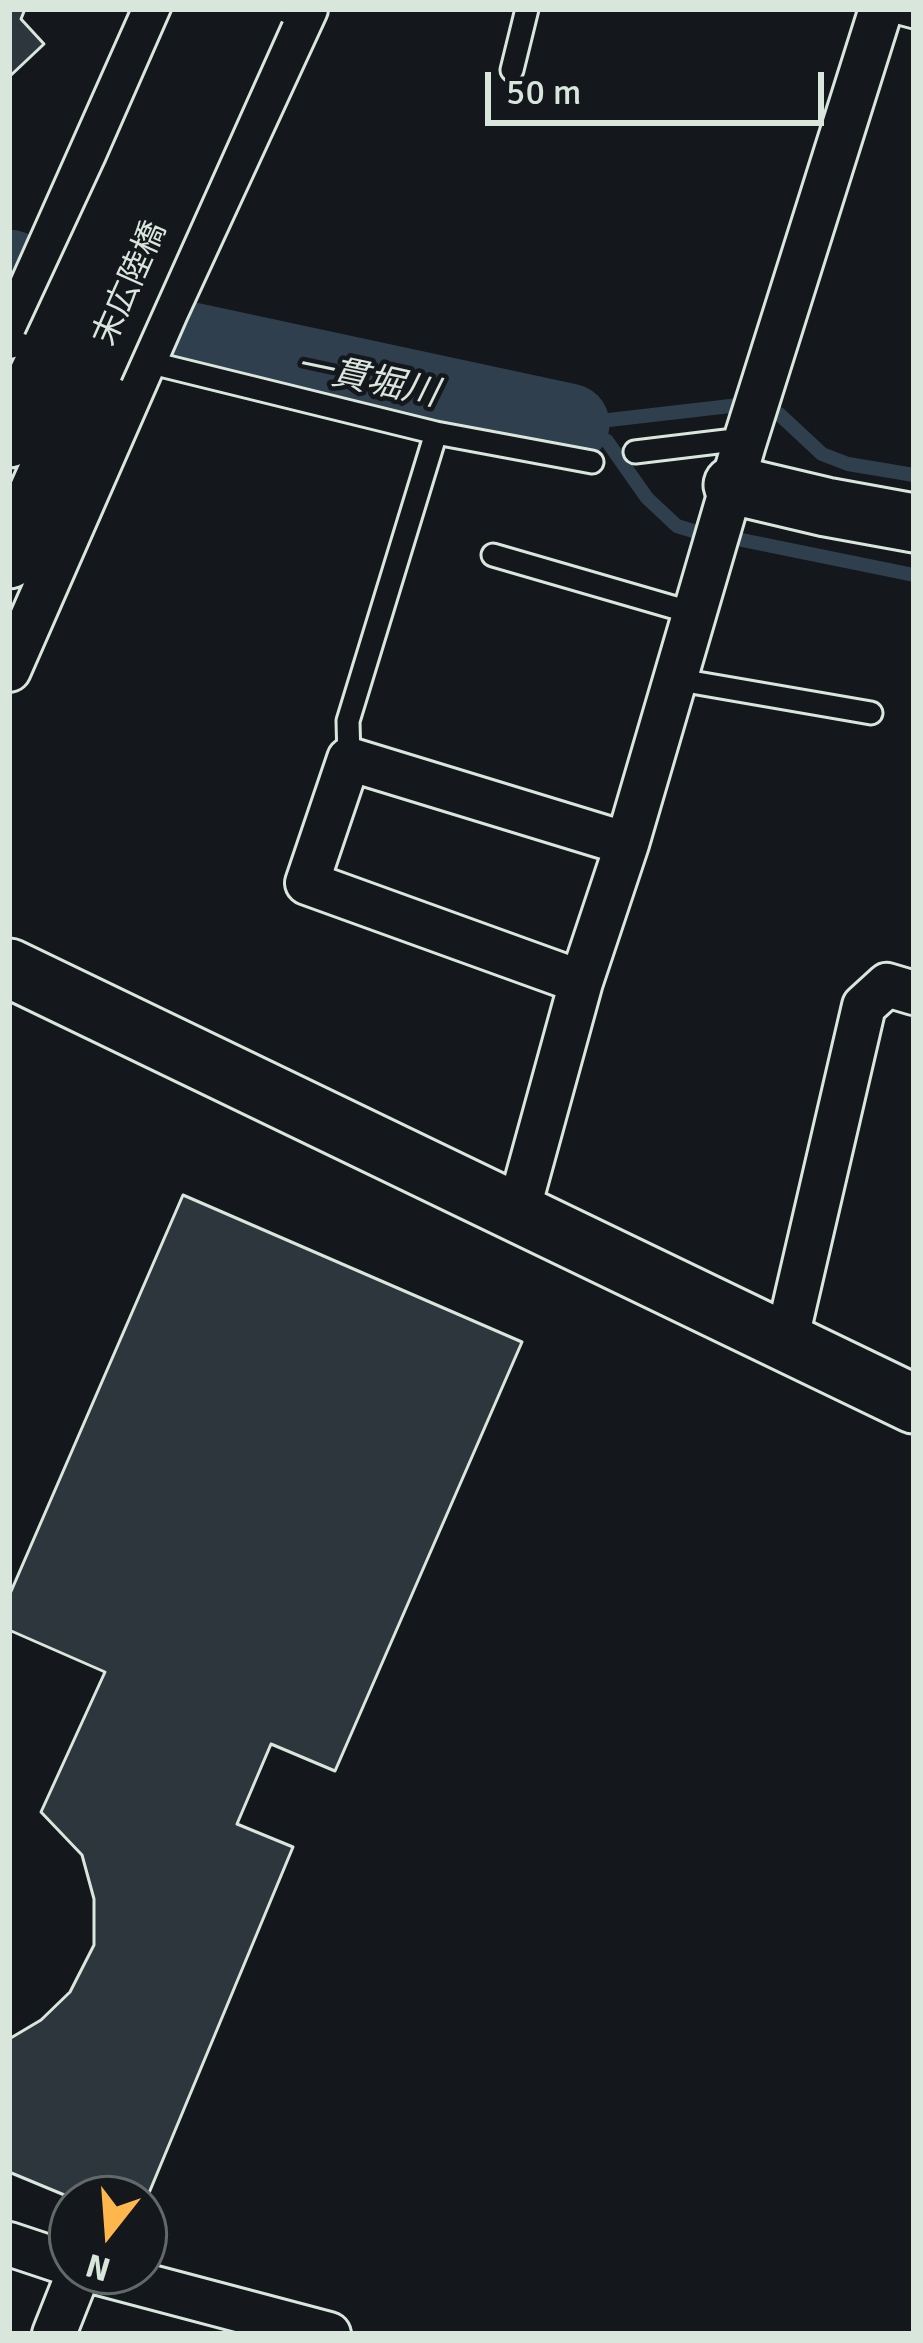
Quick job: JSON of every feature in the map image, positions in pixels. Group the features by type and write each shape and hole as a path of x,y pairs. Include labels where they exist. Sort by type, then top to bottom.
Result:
{"street":[{"path":"9,670 82,347 42,266 155,9"},
{"name":"末広陸橋","path":"9,559 82,347 132,175 205,9"},
{"name":"末広陸橋","path":"9,438 82,347 255,9"},
{"path":"82,347 166,312 306,9"},
{"path":"517,1215 581,982 882,9"},
{"path":"738,465 826,507 914,523"},
{"path":"581,982 307,883 349,759 627,844"},
{"path":"9,968 914,1404"},
{"path":"786,1342 864,1006 886,985 914,993"},
{"path":"9,2244 48,2257"},
{"path":"168,2291 329,2334"},
{"path":"54,2334 69,2295"}],"lane":[{"path":"512,70 527,9"},
{"path":"882,9 914,17"},
{"path":"82,347 436,433 592,462"},
{"path":"349,759 348,721 436,433"},
{"path":"635,452 726,442 738,465"},
{"path":"493,555 693,614"},
{"path":"674,679 871,713"}],"building":[{"path":"9,9 25,9 21,19 44,44 9,77"},
{"path":"183,1195 522,1342 335,1771 271,1744 237,1824 293,1847 156,2175 48,2175 48,2188 9,2172 9,2039 41,2020 70,1992 94,1945 94,1899 82,1855 41,1812 105,1672 9,1630 9,1596"}],"waterway":[{"name":"一貫堀川","path":"9,270 178,340 569,424"},
{"name":"一貫堀川","path":"574,424 739,405"},
{"name":"一貫堀川","path":"779,414 822,454 848,464 914,475"},
{"path":"569,424 607,441 647,498 677,526 703,534"},
{"path":"742,540 914,575"}]}
